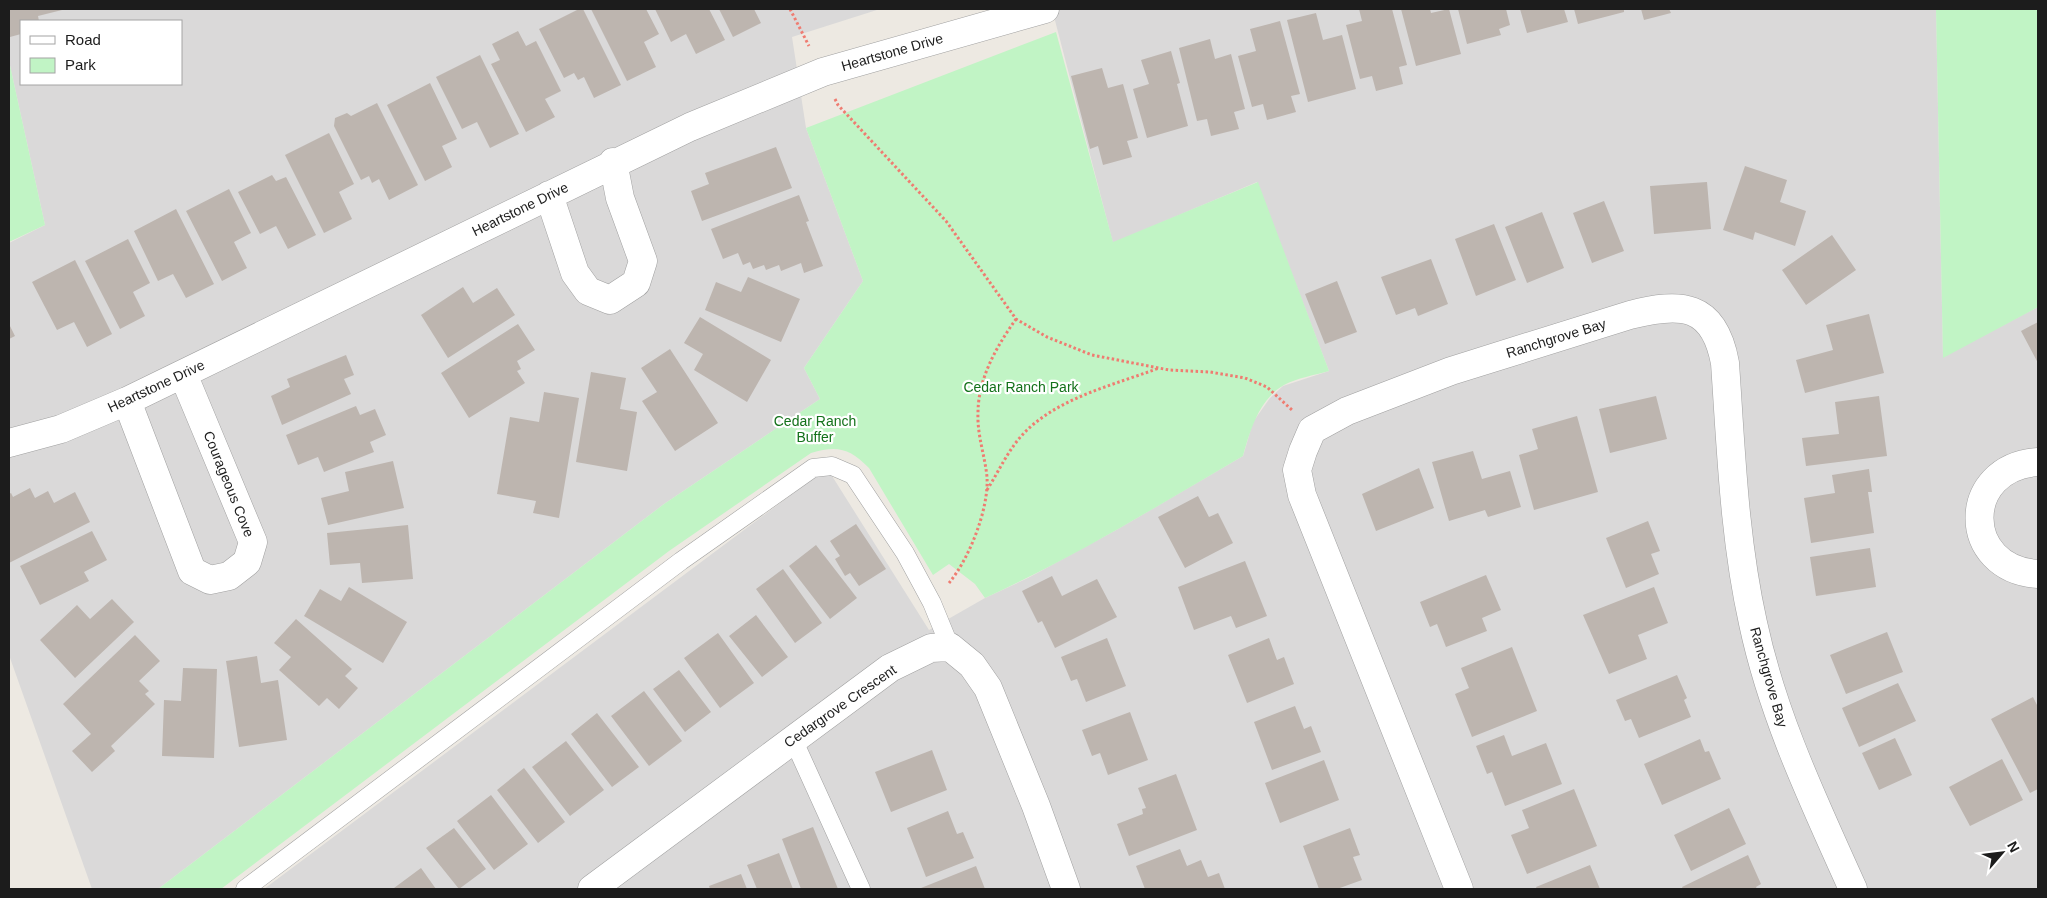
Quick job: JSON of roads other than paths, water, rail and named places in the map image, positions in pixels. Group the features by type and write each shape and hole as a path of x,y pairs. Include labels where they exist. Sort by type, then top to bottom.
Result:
{"street":[{"name":"Heartstone Drive","path":"9,443 61,429 127,401 613,162 698,123 823,72 1044,9"},
{"path":"549,195 574,274 588,291 610,300 636,283 643,261 620,198 613,162"},
{"name":"Ranchgrove Bay","path":"1459,889 1302,495 1297,470 1312,430 1347,411 1451,371 1569,333 1657,308 1680,307 1699,313 1712,326 1721,343 1736,512 1755,631 1774,700 1798,766 1852,889"},
{"name":"Courageous Cove","path":"127,401 192,571 210,580 229,576 247,562 253,542 183,374"},
{"path":"2038,462 2020,464 2004,471 1991,483 1982,498 1979,516 1980,534 1989,551 2003,565 2020,573 2038,574"},
{"path":"950,647 972,665 988,688 1036,806 1066,889"},
{"name":"Cedargrove Crescent","path":"592,889 890,668 931,648 950,647"}],"lane":[{"path":"245,889 681,561 813,468 832,466 853,475 905,553 932,603 950,647"},
{"path":"793,739 861,889"}],"park label":[{"name":"Cedar Ranch Park","path":"1021,387"},
{"name":"Cedar Ranch Buffer","path":"815,430"}]}
